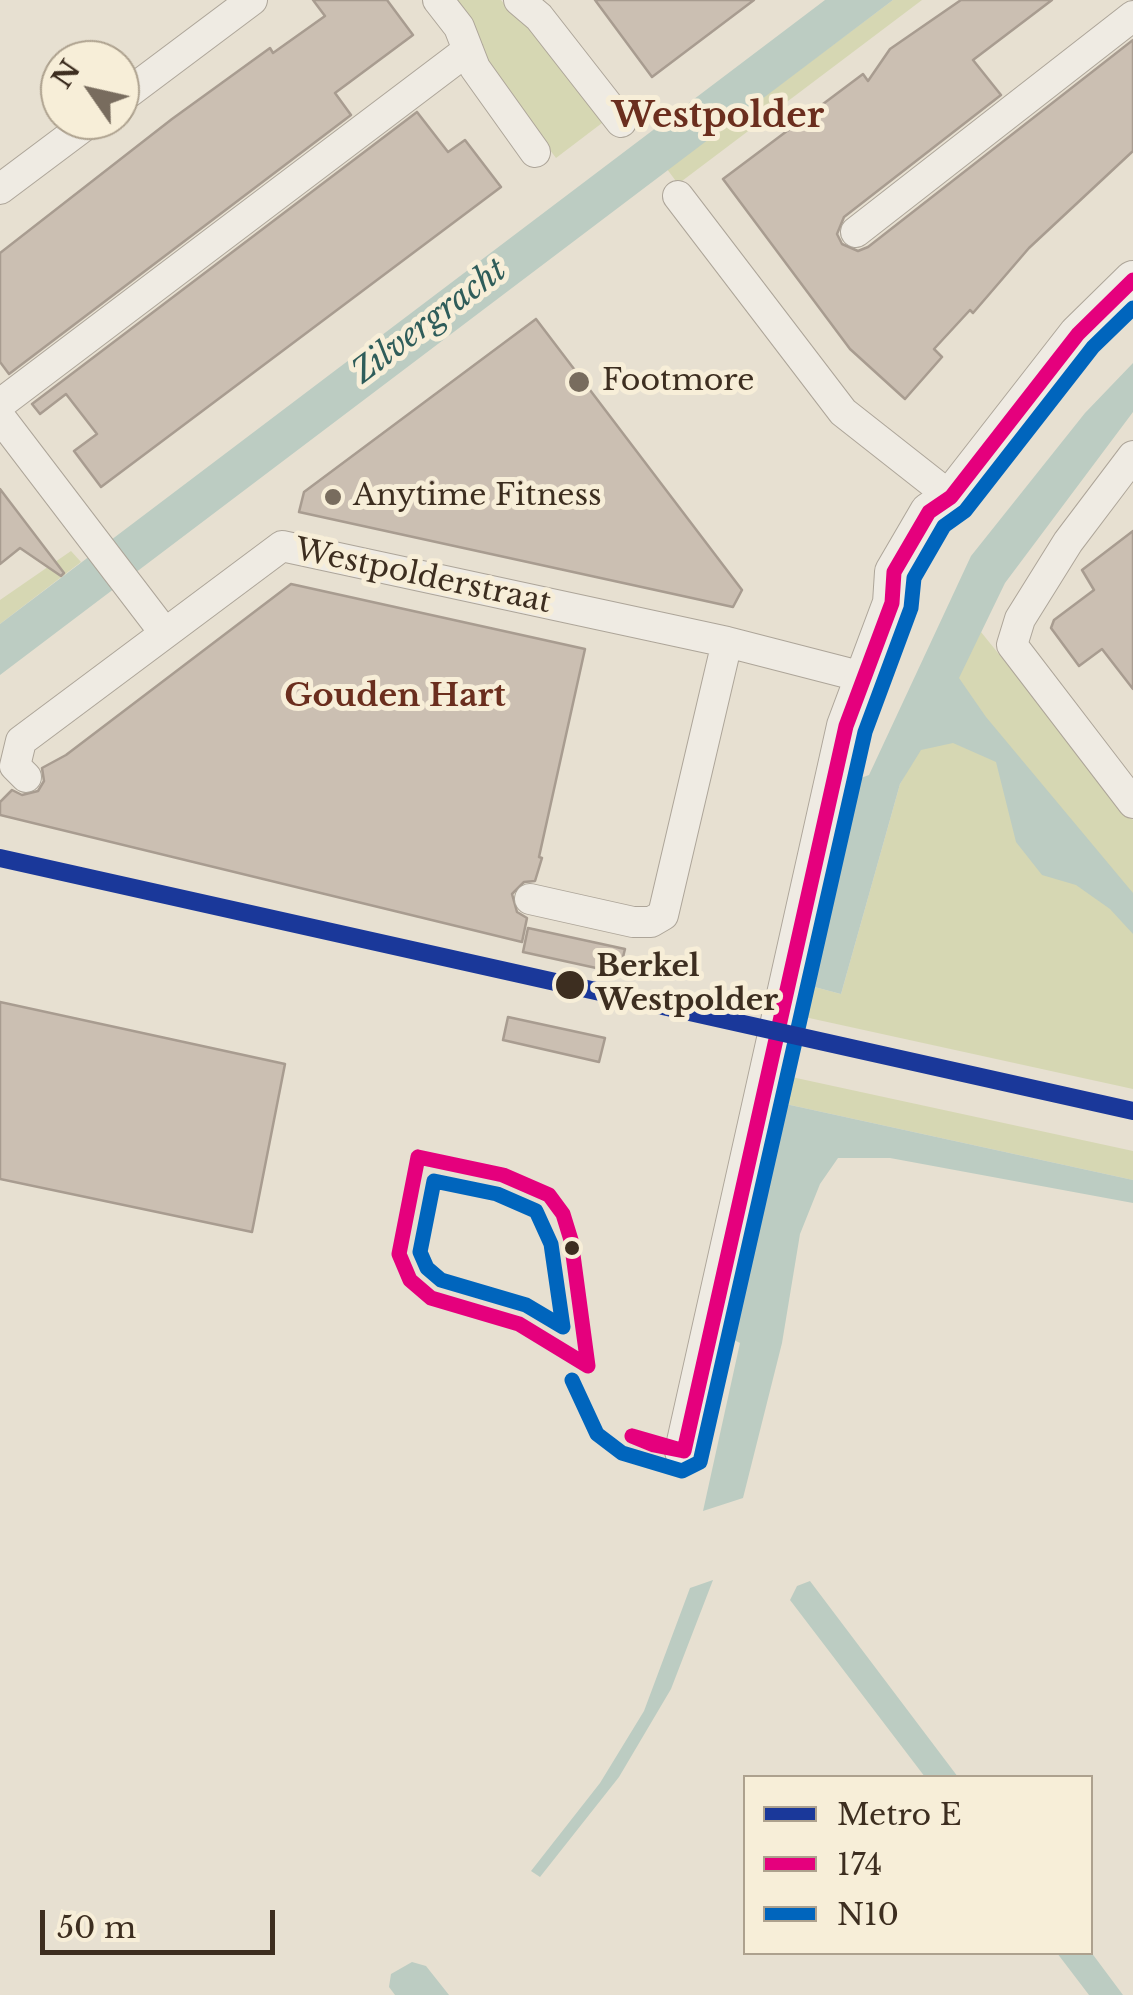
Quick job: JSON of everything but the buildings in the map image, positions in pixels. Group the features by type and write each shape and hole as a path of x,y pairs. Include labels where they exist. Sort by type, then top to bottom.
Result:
{"street":[{"path":"140,84 252,0"},
{"path":"438,0 459,27 475,68 534,152"},
{"path":"525,2 620,122"},
{"path":"856,232 1133,16"},
{"path":"0,404 468,50"},
{"path":"0,189 65,140"},
{"path":"678,196 843,412 952,497"},
{"path":"684,1451 842,745 862,676 892,603 894,572 928,512 952,497 1078,334 1133,280"},
{"path":"0,418 164,632"},
{"path":"1133,456 1068,542 1020,620 1012,646 1133,803"},
{"name":"Westpolderstraat","path":"26,777 15,766 21,741 282,546 727,642 862,676"},
{"path":"530,899 633,922 651,922 663,916 727,642"}],"green space":[{"path":"454,0 501,0 510,11 534,25 606,120 556,158 486,65"},
{"path":"893,0 922,0 678,184 667,169"},
{"path":"71,551 81,562 0,624 0,600"},
{"path":"981,632 1133,820 1133,1089 800,1016 807,985 841,994 900,784"},
{"path":"787,1076 1133,1151 1133,1180 781,1103"}],"water":[{"name":"Zilvergracht","path":"825,0 893,0 0,675 0,624"},
{"path":"1133,363 1133,412 1005,583 959,678 986,717 1133,893 1133,934 1110,909 1076,885 1042,875 1016,842 996,762 953,743 921,750 900,784 841,994 807,985 853,781 869,775 971,556 1085,413"},
{"path":"781,1103 1133,1180 1133,1203 890,1158 838,1158 820,1184 800,1234 782,1343 743,1498 703,1511 740,1343 728,1337"},
{"path":"713,1580 671,1689 619,1777 540,1877 531,1871 600,1783 644,1711 690,1588"},
{"path":"810,1581 956,1775 923,1775 790,1600 797,1586"},
{"path":"1059,1955 1093,1955 1123,1995 1089,1995"},
{"path":"412,1962 426,1966 449,1995 395,1995 389,1987 391,1974"}],"metro line":[{"name":"E","path":"0,858 1133,1111"}],"transit line":[{"name":"174","path":"684,1451 846,726 892,603 894,572 929,512 951,497 1078,334 1133,280"},
{"name":"N10","path":"572,1380 597,1434 622,1453 682,1471 700,1462 865,732 911,608 914,578 944,526 965,511 1093,347 1133,308"},
{"name":"174","path":"418,1157 503,1175 549,1195 563,1214 571,1240 588,1366 519,1324 431,1298 410,1280 399,1254 418,1157"},
{"name":"N10","path":"434,1181 497,1194 536,1211 551,1244 563,1327 526,1305 441,1280 427,1268 420,1252 434,1181"},
{"name":"174","path":"632,1436 684,1451 654,1445 632,1436"}],"place":[{"name":"Footmore","path":"579,382"},
{"name":"Anytime Fitness","path":"333,497"},
{"name":"Berkel Westpolder","path":"570,985"}],"district":[{"name":"Westpolder","path":"718,117"},
{"name":"Gouden Hart","path":"395,697"}]}
